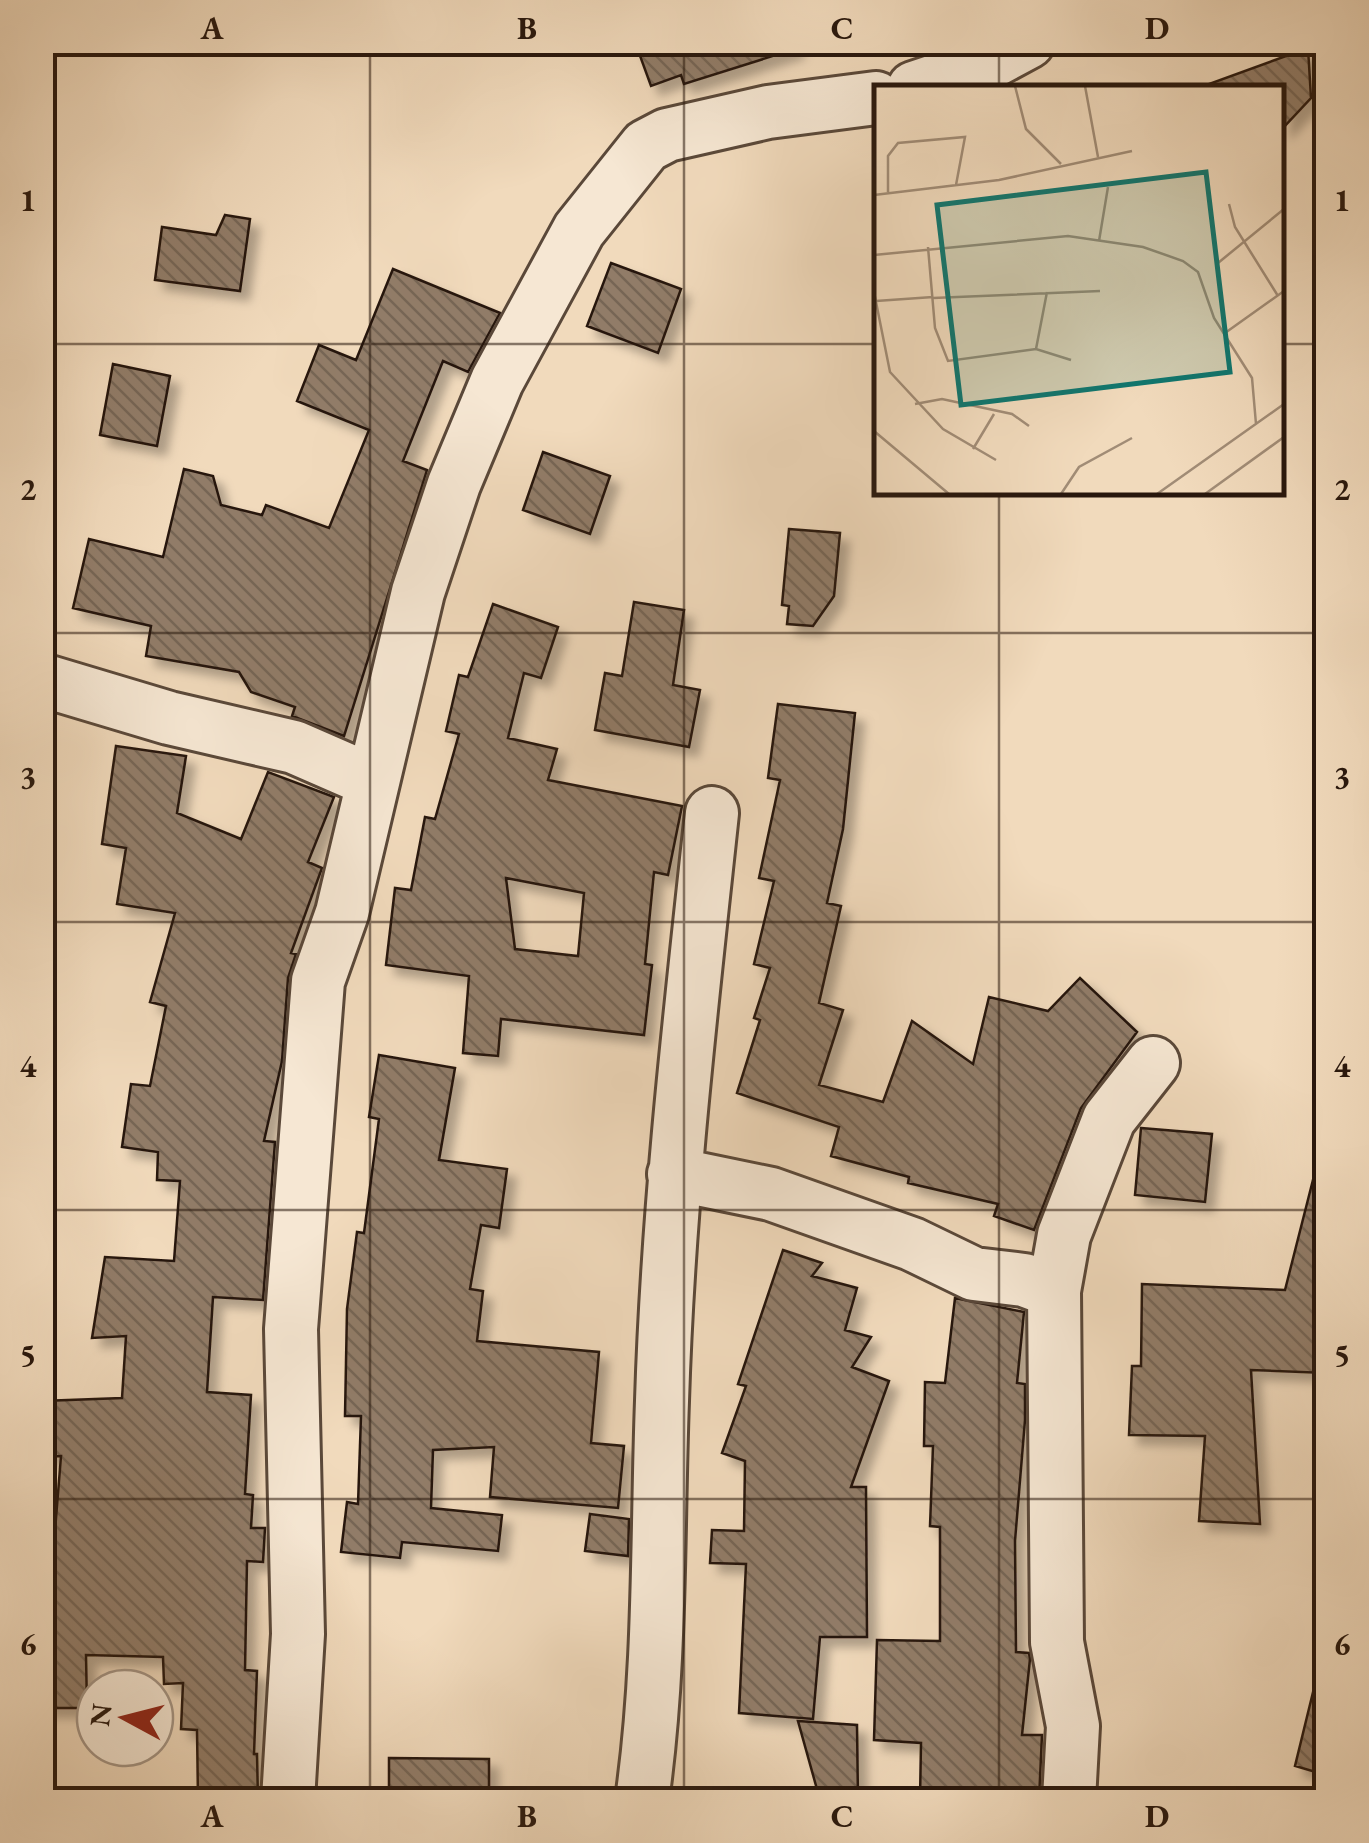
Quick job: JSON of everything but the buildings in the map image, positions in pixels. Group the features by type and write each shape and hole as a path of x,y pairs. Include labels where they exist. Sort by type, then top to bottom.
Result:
{"street":[{"path":"923,85 989,63 1028,42"},
{"path":"288,1800 298,1634 291,1329 302,1228 302,1161 318,981 342,913 418,592 454,484 497,381 579,230 646,146 667,135 768,112 874,98"},
{"path":"42,680 169,718 294,747 372,781"},
{"path":"642,1800 650,1740 661,1559 662,1402 674,1174 712,813"},
{"path":"1070,1800 1073,1726 1057,1642 1054,1291 1064,1235 1109,1119 1153,1063"},
{"path":"674,1174 771,1194 912,1244 974,1274 1024,1280 1054,1291"}]}
